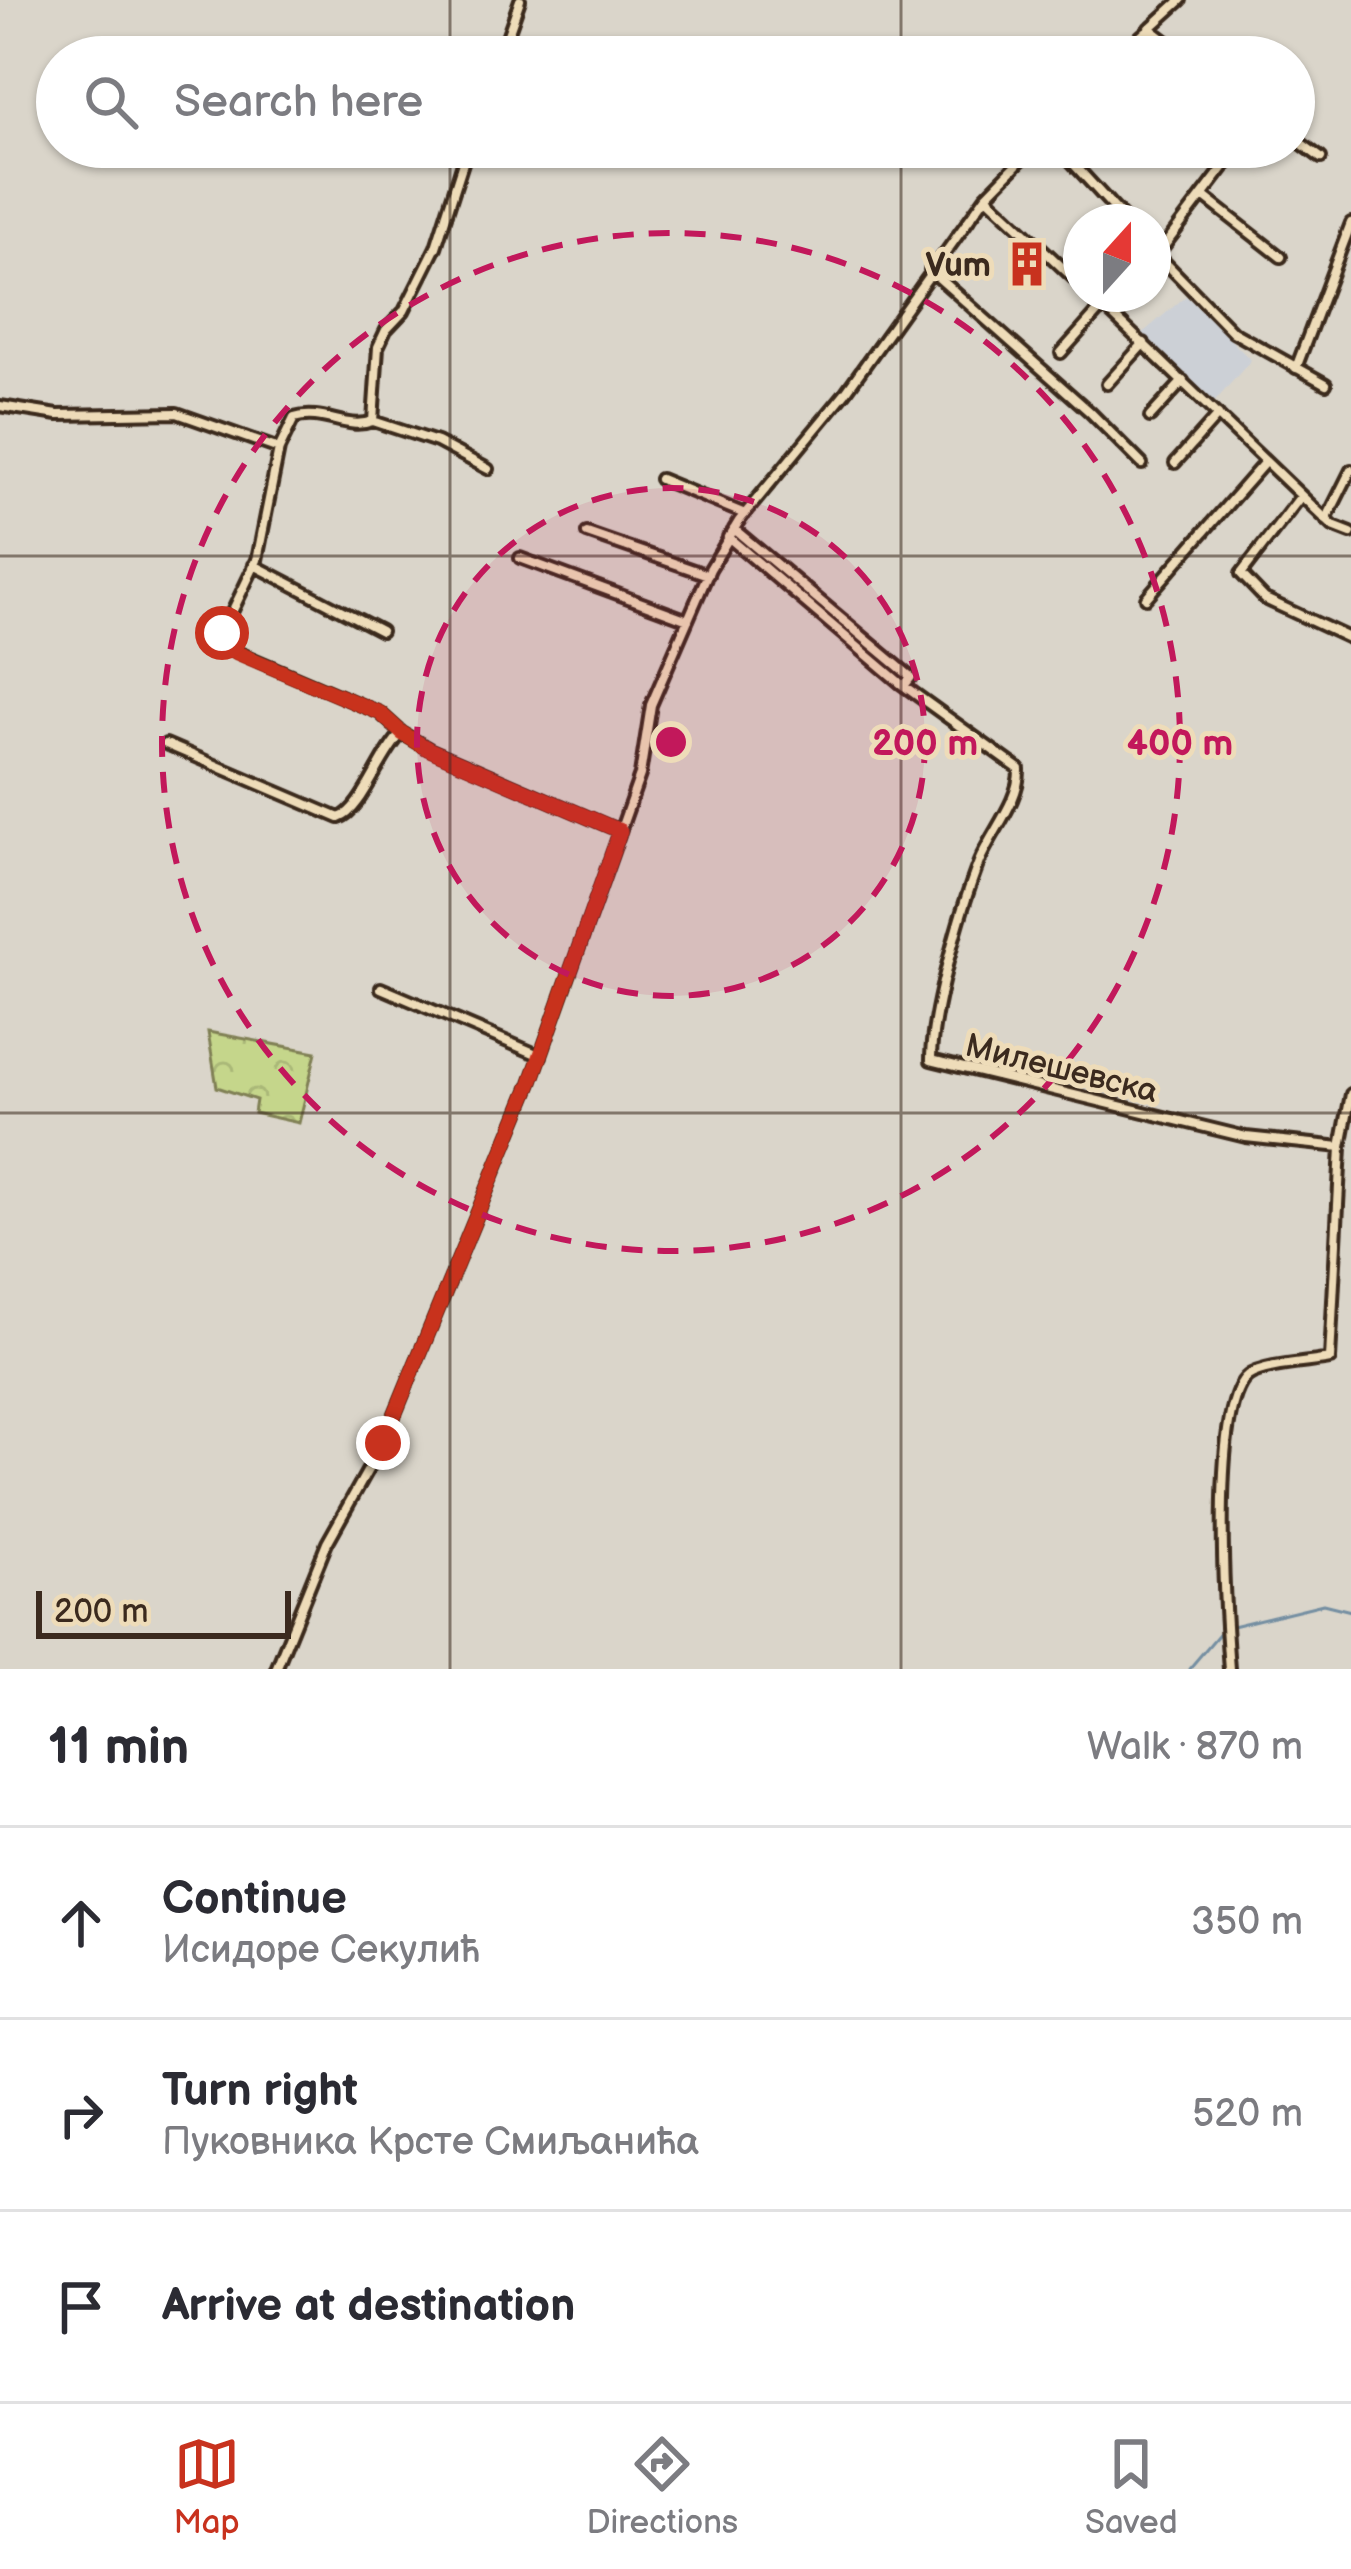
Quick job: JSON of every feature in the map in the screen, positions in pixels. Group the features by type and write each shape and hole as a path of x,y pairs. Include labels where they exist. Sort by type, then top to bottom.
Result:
{"street":[{"path":"507,36 520,0"},
{"path":"1140,36 1181,0"},
{"path":"1149,28 1159,36"},
{"path":"1315,154 1321,158"},
{"path":"373,421 378,347 404,311 436,247 461,168"},
{"path":"276,1669 327,1543 383,1443 541,1057 640,775 650,705 708,575 745,514 845,393 930,270 1013,168"},
{"path":"1077,168 1110,204"},
{"path":"1171,233 1224,168"},
{"path":"986,196 1063,268"},
{"path":"1203,196 1282,257"},
{"path":"1296,368 1351,224"},
{"path":"1171,268 1233,332 1326,384"},
{"path":"930,270 1142,464"},
{"path":"1061,353 1097,312"},
{"path":"1111,312 1326,520 1351,533"},
{"path":"1107,384 1144,343"},
{"path":"1150,417 1183,381"},
{"path":"0,406 58,416 177,413 279,449"},
{"path":"488,469 437,442 373,421 359,426 312,412 294,418 279,449 254,565 222,633 230,650 380,713 428,749 620,831"},
{"path":"1175,463 1218,416"},
{"path":"1146,598 1265,462"},
{"path":"1326,520 1351,470"},
{"path":"660,478 745,514"},
{"path":"1301,496 1240,574 1265,599 1351,639"},
{"path":"587,532 708,575"},
{"name":"Милешевска","path":"731,533 911,677 904,686 1019,769 1018,788 979,863 950,959 932,1060 1246,1137 1345,1142"},
{"path":"520,558 688,620"},
{"path":"254,565 381,631"},
{"path":"166,744 339,818 353,810 379,761 402,733"},
{"path":"381,988 541,1057"},
{"path":"1229,1669 1222,1481 1236,1389 1252,1373 1330,1359 1351,1094"}],"shaded area":[{"path":"1186,296 1251,360 1211,406 1138,337"}],"green space":[{"path":"208,1032 316,1052 299,1123 254,1113 256,1100 217,1087"}],"waterway":[{"path":"1232,1626 1323,1604 1351,1611"},
{"path":"1189,1669 1223,1629"}],"place":[{"name":"Vum","path":"1027,264"}],"route":[{"path":"222,633 230,650 380,713 428,749 620,831 531,1083 383,1443"}]}
